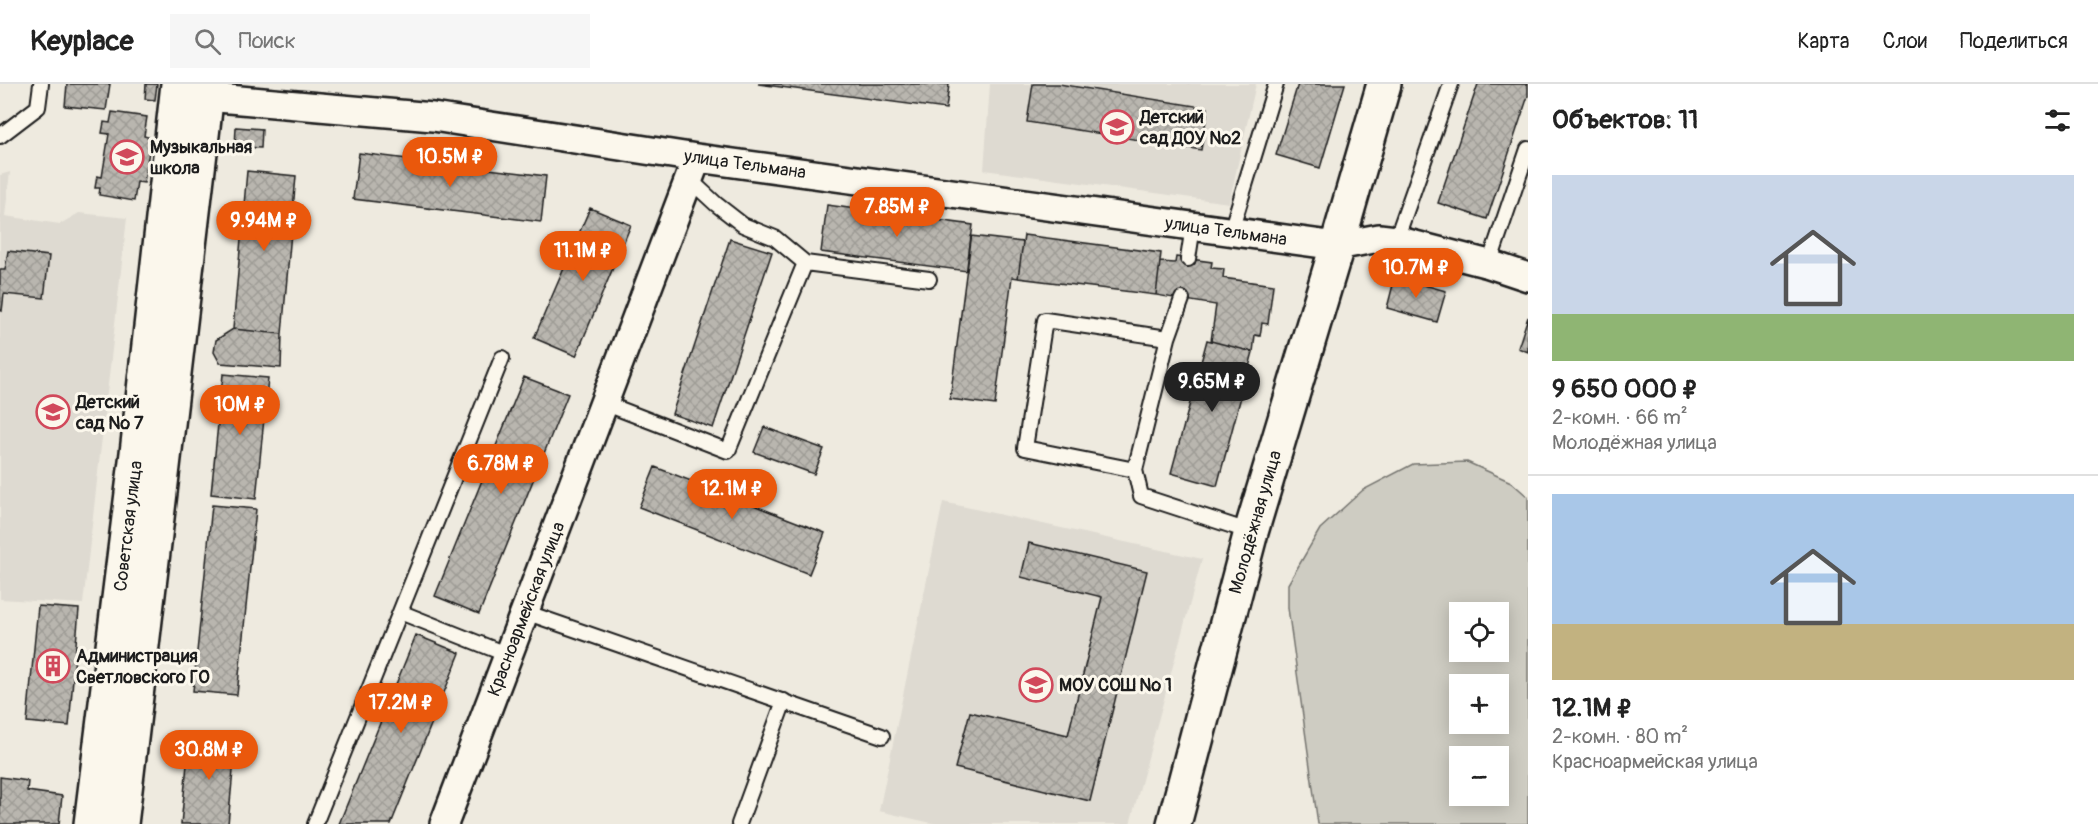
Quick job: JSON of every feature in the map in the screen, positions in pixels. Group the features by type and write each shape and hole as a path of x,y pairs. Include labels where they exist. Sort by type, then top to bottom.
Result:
{"main road":[{"name":"Молодёжная улица","path":"1174,824 1251,532 1384,84"},
{"name":"Советская улица","path":"91,824 137,453 197,88"},
{"name":"Советская улица","path":"121,824 197,88"}],"street":[{"name":"улица Тельмана","path":"197,88 433,117 693,169 1193,226 1337,246 1379,238 1396,240 1489,264 1528,277"},
{"name":"Красноармейская улица","path":"444,824 693,169"}],"lane":[{"path":"0,135 38,107 41,84"},
{"path":"1231,231 1276,84"},
{"path":"1396,240 1451,84"},
{"path":"1489,264 1524,171 1528,149"},
{"path":"693,169 716,204 743,225 775,238 805,263 929,279"},
{"path":"1188,259 1193,226"},
{"path":"604,403 728,451 805,263"},
{"path":"1182,299 1168,338 1135,470 1141,496 1251,532"},
{"path":"1135,470 1025,448 1045,320 1168,338"},
{"path":"315,824 502,358"},
{"path":"400,612 508,655"},
{"path":"525,612 882,736"},
{"path":"739,824 784,701"}],"shaded area":[{"name":"Детский сад ДОУ №2","path":"990,84 1256,84 1229,203 984,170"},
{"name":"Детский сад № 7","path":"10,172 5,216 60,224 79,213 127,218 83,604 0,599 0,175"},
{"path":"1467,462 1511,482 1528,497 1528,824 1318,824 1288,608 1288,584 1320,529 1363,490 1413,464"},
{"name":"МОУ СОШ № 1","path":"943,502 1202,559 1130,824 936,824 879,811"}],"building":[{"path":"67,84 110,84 106,110 65,106"},
{"path":"146,84 157,84 155,100 145,99"},
{"path":"758,84 949,84 946,109"},
{"path":"1033,84 1059,84 1208,108 1201,150 1027,122"},
{"path":"1298,84 1345,84 1320,168 1276,155"},
{"path":"1478,84 1528,84 1528,96 1487,219 1438,203"},
{"name":"Музыкальная школа","path":"112,112 147,117 144,136 151,138 144,183 137,182 134,201 99,195 100,188 95,188 97,176 102,177 109,134 102,133 104,122 110,123"},
{"path":"236,127 262,129 261,148 235,147"},
{"path":"359,153 546,176 541,222 353,199"},
{"path":"247,171 296,176 282,334 233,329"},
{"path":"827,205 973,225 967,271 821,252"},
{"path":"590,208 631,225 576,356 534,338"},
{"path":"1024,235 1161,253 1156,295 1018,278"},
{"path":"971,236 1023,242 1018,278 1012,277 995,405 950,399"},
{"path":"730,239 772,252 713,428 672,414"},
{"path":"8,251 49,256 44,298 4,294 2,311 0,310 0,270 5,270"},
{"path":"1176,257 1212,262 1211,268 1224,269 1223,278 1273,285 1268,324 1262,323 1260,336 1255,335 1253,352 1211,341 1216,305 1156,295 1160,262 1175,263"},
{"path":"1395,277 1446,291 1437,322 1387,308"},
{"path":"1528,317 1528,352 1518,348"},
{"path":"233,329 282,334 281,368 220,363 214,352 216,340"},
{"path":"1207,340 1253,352 1217,486 1171,473"},
{"path":"223,374 268,378 256,499 211,494"},
{"path":"524,377 568,394 479,614 435,596"},
{"path":"764,427 824,449 814,474 754,452"},
{"path":"655,467 825,533 809,574 639,507"},
{"path":"212,505 256,509 237,695 193,691"},
{"path":"1029,543 1147,571 1090,801 955,768 970,712 1068,735 1102,597 1021,577"},
{"name":"Администрация Светловского ГО","path":"38,606 79,609 69,726 27,722"},
{"path":"416,635 460,653 391,824 339,824"},
{"path":"190,735 236,739 228,824 181,824"},
{"path":"0,777 28,781 27,791 62,796 59,824 0,824"}],"place":[{"name":"Детский сад ДОУ №2","path":"1117,127"},
{"name":"Музыкальная школа","path":"127,157"},
{"name":"Детский сад № 7","path":"53,412"},
{"name":"Администрация Светловского ГО","path":"53,666"},
{"name":"МОУ СОШ № 1","path":"1036,685"}]}
